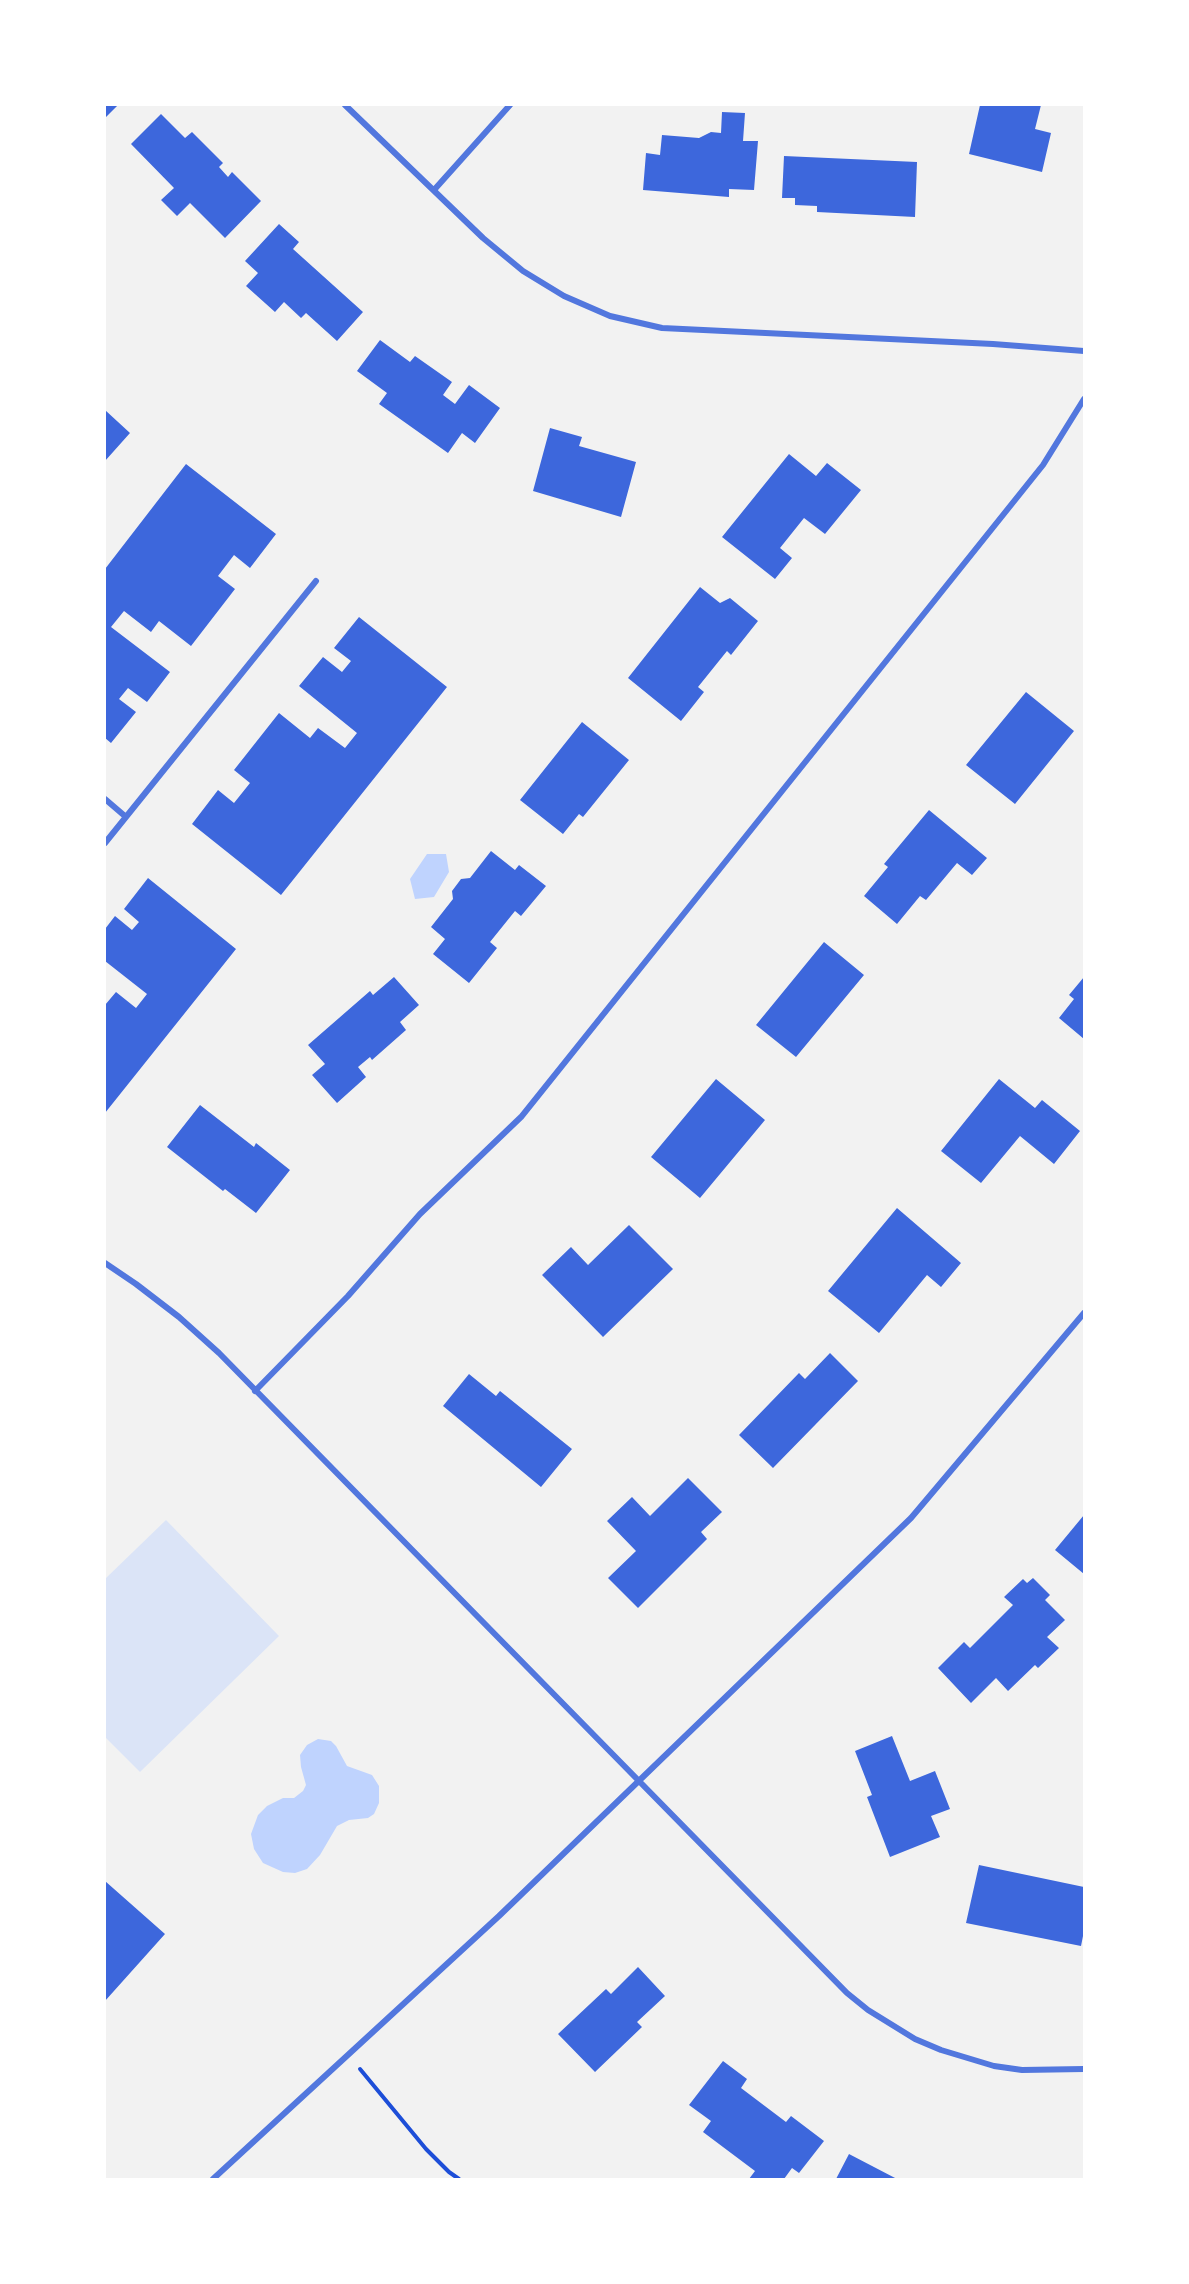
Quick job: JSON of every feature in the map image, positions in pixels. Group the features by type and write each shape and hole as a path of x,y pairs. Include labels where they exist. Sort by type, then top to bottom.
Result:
{"street":[{"path":"345,105 483,238 523,271 588,308 636,323 662,328 993,344 1084,351"},
{"path":"434,190 510,105"},
{"path":"255,1390 355,1289 420,1214 521,1117 1043,465 1084,399"},
{"path":"105,843 316,581"},
{"path":"105,799 126,817"},
{"path":"105,1263 179,1317 255,1390 846,1993 868,2010 915,2039 941,2050 985,2063 1022,2070 1084,2069"},
{"path":"213,2179 499,1916 911,1518 1084,1313"}],"path":[{"path":"348,2055 426,2149 459,2179"}],"shaded area":[{"path":"166,1520 279,1636 140,1772 105,1737 105,1579"}],"water":[{"path":"427,854 446,854 449,872 434,897 415,899 410,879"},
{"path":"318,1739 331,1741 347,1766 372,1775 379,1786 379,1803 374,1814 368,1818 349,1820 337,1826 320,1855 307,1869 295,1873 283,1872 263,1863 254,1849 251,1834 258,1815 267,1806 283,1798 294,1798 303,1791 306,1785 300,1755 307,1745"}],"building":[{"path":"105,105 118,105 105,118"},
{"path":"980,105 1041,105 1035,129 1051,133 1042,172 969,154"},
{"path":"722,112 745,113 743,141 758,141 754,190 729,189 729,197 643,190 646,153 660,155 662,135 699,138 711,132 721,133"},
{"path":"161,114 185,138 192,132 223,163 219,167 228,177 232,172 261,201 225,238 190,203 177,216 161,200 174,188 131,144"},
{"path":"784,156 917,162 915,217 817,212 817,206 795,205 795,198 782,198"},
{"path":"279,224 299,242 293,249 363,312 337,341 306,313 301,318 284,302 275,312 246,286 258,273 245,261"},
{"path":"380,340 410,362 415,356 452,382 443,395 455,404 469,385 500,408 475,443 462,433 448,453 379,404 387,393 357,371"},
{"path":"105,410 130,433 105,461"},
{"path":"550,428 582,437 579,446 636,462 621,517 533,491"},
{"path":"789,454 816,476 827,463 861,490 825,534 804,518 780,548 792,558 775,579 722,537"},
{"path":"186,464 276,534 250,568 234,555 218,576 235,589 191,646 159,621 151,632 124,611 111,627 170,672 147,702 128,688 119,699 136,712 111,743 105,738 105,569"},
{"path":"700,587 720,603 730,598 758,621 731,655 727,651 698,687 704,692 681,721 628,678"},
{"path":"359,617 447,687 281,895 192,824 218,790 234,803 250,783 234,770 279,713 310,738 318,728 345,748 357,733 299,686 323,657 342,672 351,661 334,648"},
{"path":"1026,692 1074,731 1015,804 966,765"},
{"path":"582,722 629,760 583,817 579,814 563,834 520,800"},
{"path":"929,810 987,858 972,875 957,863 926,900 920,896 897,924 864,896 888,867 884,864"},
{"path":"491,851 515,870 519,865 546,886 521,916 515,911 490,942 497,948 469,983 433,954 445,939 431,927 453,899 452,891 461,879 470,878"},
{"path":"148,878 236,949 105,1113 105,1005 116,992 136,1008 147,994 105,961 105,929 115,916 132,930 139,922 124,909"},
{"path":"824,942 864,975 796,1057 756,1025"},
{"path":"394,977 419,1005 400,1022 406,1030 372,1060 370,1057 358,1067 366,1077 337,1103 312,1075 325,1064 308,1045 370,991 373,995"},
{"path":"1084,977 1084,1039 1059,1018 1074,999 1069,995"},
{"path":"716,1079 765,1120 700,1198 651,1157"},
{"path":"999,1079 1035,1108 1042,1100 1080,1131 1054,1164 1020,1136 981,1183 941,1151"},
{"path":"200,1105 254,1147 256,1143 290,1170 256,1213 225,1189 223,1191 167,1147"},
{"path":"897,1208 961,1263 941,1287 927,1275 879,1333 828,1291"},
{"path":"629,1225 673,1269 603,1337 542,1275 571,1247 588,1265"},
{"path":"830,1353 858,1381 773,1468 739,1435 799,1373 805,1379"},
{"path":"469,1374 496,1396 500,1391 572,1449 541,1487 443,1406"},
{"path":"688,1478 722,1512 701,1532 707,1539 638,1608 608,1578 636,1551 607,1521 632,1497 650,1516"},
{"path":"1084,1515 1084,1574 1055,1550"},
{"path":"1033,1578 1050,1595 1045,1600 1065,1620 1047,1637 1059,1648 1038,1668 1035,1665 1008,1691 996,1678 971,1703 938,1668 964,1642 970,1648 1013,1605 1004,1597 1023,1579 1027,1583"},
{"path":"892,1736 910,1781 935,1771 950,1809 931,1816 940,1837 890,1857 867,1797 872,1795 855,1751"},
{"path":"979,1865 1084,1887 1084,1931 1081,1946 966,1923"},
{"path":"105,1881 165,1934 105,2001"},
{"path":"638,1967 665,1996 637,2022 642,2027 595,2072 558,2034 606,1989 611,1994"},
{"path":"723,2061 747,2079 741,2088 786,2122 791,2116 824,2141 799,2173 792,2168 784,2179 749,2179 755,2171 703,2132 711,2121 689,2105"},
{"path":"849,2154 897,2179 836,2179"}]}
